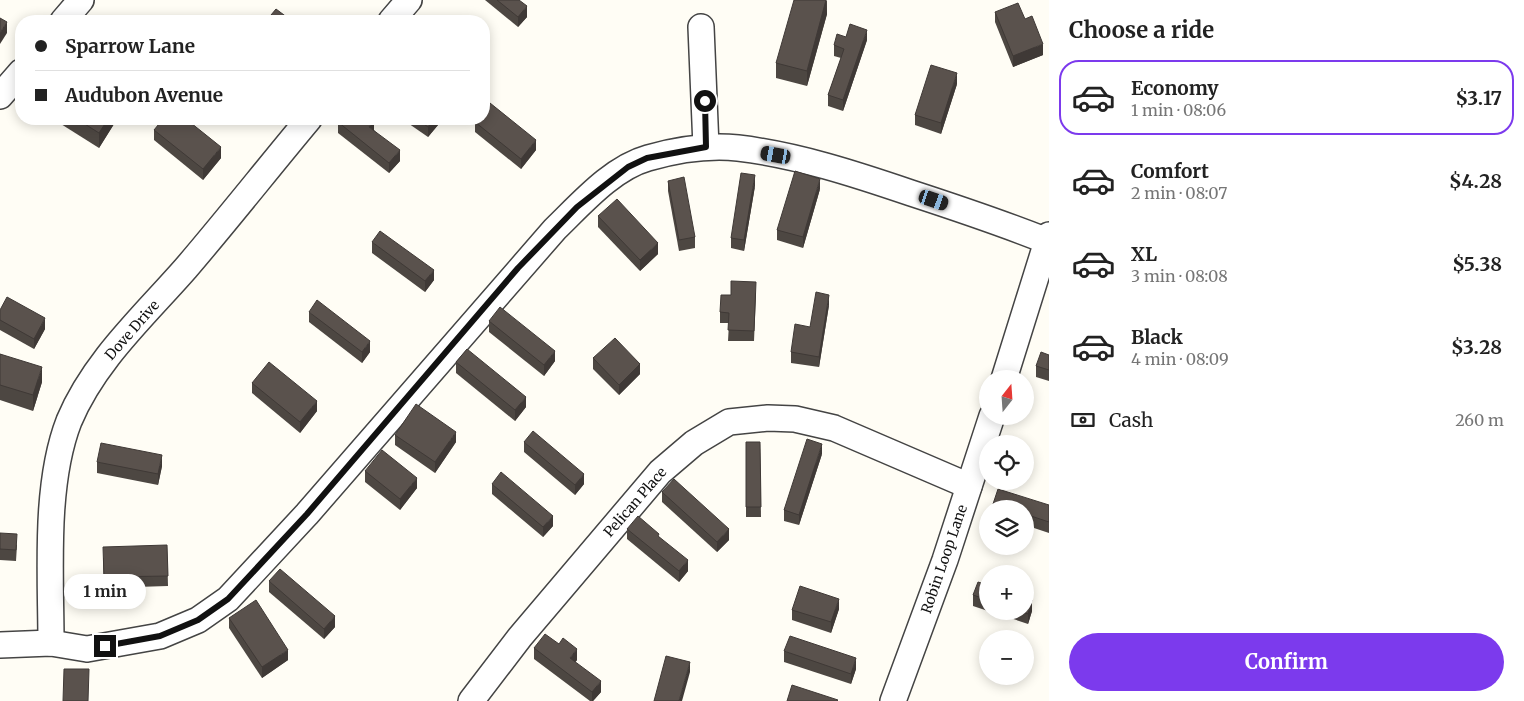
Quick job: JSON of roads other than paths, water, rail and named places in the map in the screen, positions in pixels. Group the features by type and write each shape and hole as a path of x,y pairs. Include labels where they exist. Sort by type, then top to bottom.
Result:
{"street":[{"path":"68,15 81,0"},
{"path":"396,15 409,0"},
{"path":"701,27 706,147"},
{"path":"0,96 15,79"},
{"name":"Dove Drive","path":"50,643 52,515 59,458 69,421 110,353 186,267 304,125"},
{"path":"0,645 50,643 87,649 160,636 198,620 228,599 307,514 518,268 577,207 628,167 647,158 706,147 737,148 795,158 879,182 1048,238 1007,370"},
{"name":"Pelican Place","path":"471,701 520,638 660,472 694,443 729,422 768,418 794,419 834,428 970,486"},
{"name":"Robin Loop Lane","path":"893,701 970,486 989,425"}]}
